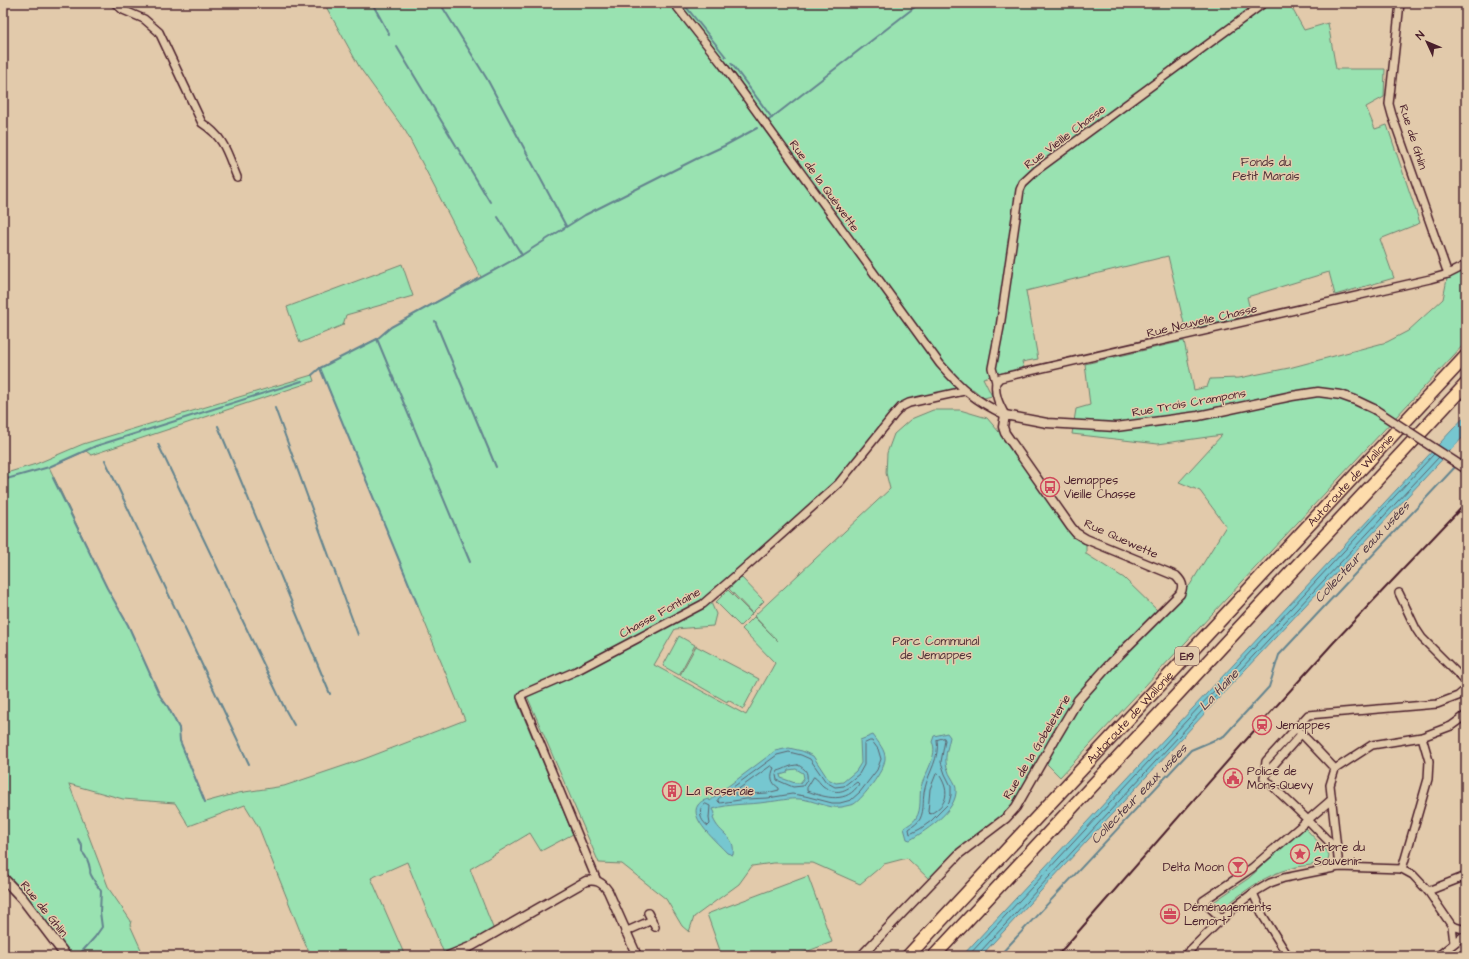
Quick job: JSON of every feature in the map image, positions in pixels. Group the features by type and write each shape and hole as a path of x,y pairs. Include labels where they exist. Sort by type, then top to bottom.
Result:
{"highway":[{"name":"Autoroute de Wallonie","path":"908,956 1466,356"},
{"name":"Autoroute de Wallonie","path":"934,956 1466,384"}],"main road":[{"name":"Rue de Ghlin","path":"3,878 22,898 66,956"}],"street":[{"path":"115,3 123,10 152,24 159,32 202,122 214,130 223,142 237,177"},
{"name":"Rue de la Quéwette","path":"674,3 722,64 932,354 964,391 981,402 1005,414"},
{"name":"Rue Vieille Chasse","path":"996,382 992,368 1000,327 1018,198 1023,184 1037,170 1264,3"},
{"name":"Rue de Ghlin","path":"1400,3 1389,104 1448,274"},
{"name":"Rue Nouvelle Chasse","path":"996,382 1000,378 1430,279 1448,274 1466,265"},
{"path":"996,382 995,390 999,404 1005,414"},
{"name":"Chasse Fontaine","path":"597,880 520,697 523,694 576,671 703,604 839,483 901,407 919,400 964,391"},
{"name":"Rue Trois Crampons","path":"1005,414 1047,423 1116,427 1198,416 1318,392 1348,398 1374,409 1466,469"},
{"name":"Rue Quewette","path":"1005,414 1003,427 1005,433 1070,527 1076,533 1086,539 1176,576"},
{"name":"Rue de la Gobeleterie","path":"861,956 960,853 1006,818 1016,806 1078,700 1111,663 1180,594 1183,589 1182,584 1176,576"},
{"path":"1399,593 1416,630 1422,638 1466,682"},
{"path":"1338,851 1264,778 1266,761 1299,731 1308,715 1437,704 1458,696 1466,689"},
{"path":"1339,867 1330,785 1335,769 1372,745 1422,737 1451,726 1466,715"},
{"path":"1299,731 1335,769"},
{"path":"1402,869 1428,779 1429,761 1422,737"},
{"path":"1222,919 1203,901 1252,868 1331,800"},
{"path":"1184,956 1236,906 1253,893 1270,883 1284,878 1339,867 1402,869 1413,875 1428,891 1452,926 1454,943"},
{"path":"1428,891 1466,876"},
{"path":"448,956 472,946 586,881 597,880 608,891 637,956"},
{"path":"1253,893 1263,916 1288,956"},
{"path":"625,932 653,924 648,913"},
{"path":"1452,926 1466,930"},
{"path":"1438,956 1466,934"}],"green space":[{"path":"324,3 1289,3 1304,30 1328,23 1336,69 1385,69 1384,97 1366,107 1375,129 1387,125 1420,223 1380,239 1394,278 1335,295 1329,272 1247,297 1251,314 1186,332 1168,256 1026,291 1038,359 1022,362 1024,367 983,378 992,396 984,398 973,389 909,403 853,466 709,598 716,614 713,626 675,629 654,665 746,715 775,663 742,629 754,617 778,641 754,616 890,489 886,473 887,453 894,434 911,419 933,410 960,410 987,418 999,432 1005,433 1071,527 1086,539 1086,554 1124,578 1160,613 1190,585 1226,526 1200,491 1179,482 1222,435 1158,444 1072,434 1076,409 1090,405 1085,364 1184,341 1194,390 1207,387 1210,379 1239,378 1289,368 1387,342 1408,331 1443,299 1448,274 1466,265 1466,342 1060,777 1043,760 1078,699 1015,806 931,881 907,858 884,864 860,884 813,863 773,863 752,866 739,884 694,917 689,932 682,926 666,899 622,864 599,863 527,696 517,701 573,834 541,851 530,833 470,869 495,933 445,956 407,862 371,878 405,956 313,956 306,946 259,828 245,805 189,826 175,803 123,799 69,784 109,889 131,921 130,925 144,956 66,956 3,878 3,474 36,464 83,444 312,375 314,381 91,455 86,451 49,467 107,588 128,625 160,696 168,707 179,728 180,741 205,802 238,793 284,786 364,759 465,720 320,368 377,339 391,327 481,277 406,132 360,68","holes":["726,62 768,120 765,123 722,64"]},
{"path":"402,264 413,296 346,315 343,325 300,343 287,307"},
{"path":"741,577 764,601 752,613 729,589"},
{"path":"728,590 752,614 740,626 716,602"},
{"path":"679,636 695,645 679,675 663,666"},
{"path":"696,646 759,679 743,709 728,700 727,702 680,675"},
{"path":"1304,827 1327,851 1329,855 1328,860 1282,871 1272,875 1255,884 1223,908 1216,905 1215,901 1249,878"},
{"path":"808,876 832,942 795,956 722,956 707,914"}],"water":[{"name":"La Haine","path":"1466,415 1466,434 1229,687 981,956 962,956"},
{"path":"947,733 950,737 946,754 946,762 955,784 956,793 954,801 949,809 934,824 910,840 907,839 904,828 914,821 918,814 920,807 921,787 934,752 932,742 934,736"},
{"path":"873,735 883,750 885,759 881,770 872,784 854,804 837,807 826,806 800,799 791,799 726,806 713,809 715,813 713,818 716,824 732,843 733,855 727,853 711,837 697,817 696,810 700,803 709,799 710,801 775,751 789,748 802,751 813,756 828,779 836,783 843,782 856,771 861,763 860,740","holes":["796,769 803,773 804,778 800,783 795,783 781,778 780,775 787,773 788,770"]}],"waterway":[{"path":"372,3 389,34"},
{"path":"440,3 487,79 566,226"},
{"path":"683,3 726,57"},
{"path":"769,120 920,3"},
{"path":"397,47 490,202"},
{"path":"731,63 772,118"},
{"path":"312,375 320,368 377,339 391,327 522,255 585,215 757,128"},
{"path":"498,217 522,255"},
{"path":"435,321 496,467"},
{"path":"377,339 470,562"},
{"path":"320,368 418,606"},
{"path":"3,480 49,467 96,446 302,381"},
{"path":"275,408 358,635"},
{"path":"218,426 330,694"},
{"path":"158,444 294,725"},
{"name":"Collecteur eaux usées","path":"1459,463 1466,455"},
{"path":"105,460 249,764"},
{"name":"Collecteur eaux usées","path":"999,956 1191,750 1224,736 1269,687 1279,655 1456,466"},
{"path":"53,478 107,588 128,625 160,696 168,707 179,728 180,741 205,802"},
{"path":"78,839 82,846 82,852 88,862 90,874 101,891 100,912 102,927 78,956"}],"railway":[{"path":"1057,956 1260,724 1334,642 1466,503"}],"place":[{"name":"Jemappes Vieille Chasse","path":"1050,487"},
{"name":"Jemappes","path":"1262,725"},
{"name":"Police de Mons-Quevy","path":"1233,778"},
{"name":"La Roseraie","path":"672,791"},
{"name":"Arbre du Souvenir","path":"1300,854"},
{"name":"Delta Moon","path":"1238,867"},
{"name":"Déménagements Lemort","path":"1170,914"}],"park label":[{"name":"Fonds du Petit Marais","path":"1266,169"},
{"name":"Parc Communal de Jemappes","path":"936,648"}]}
